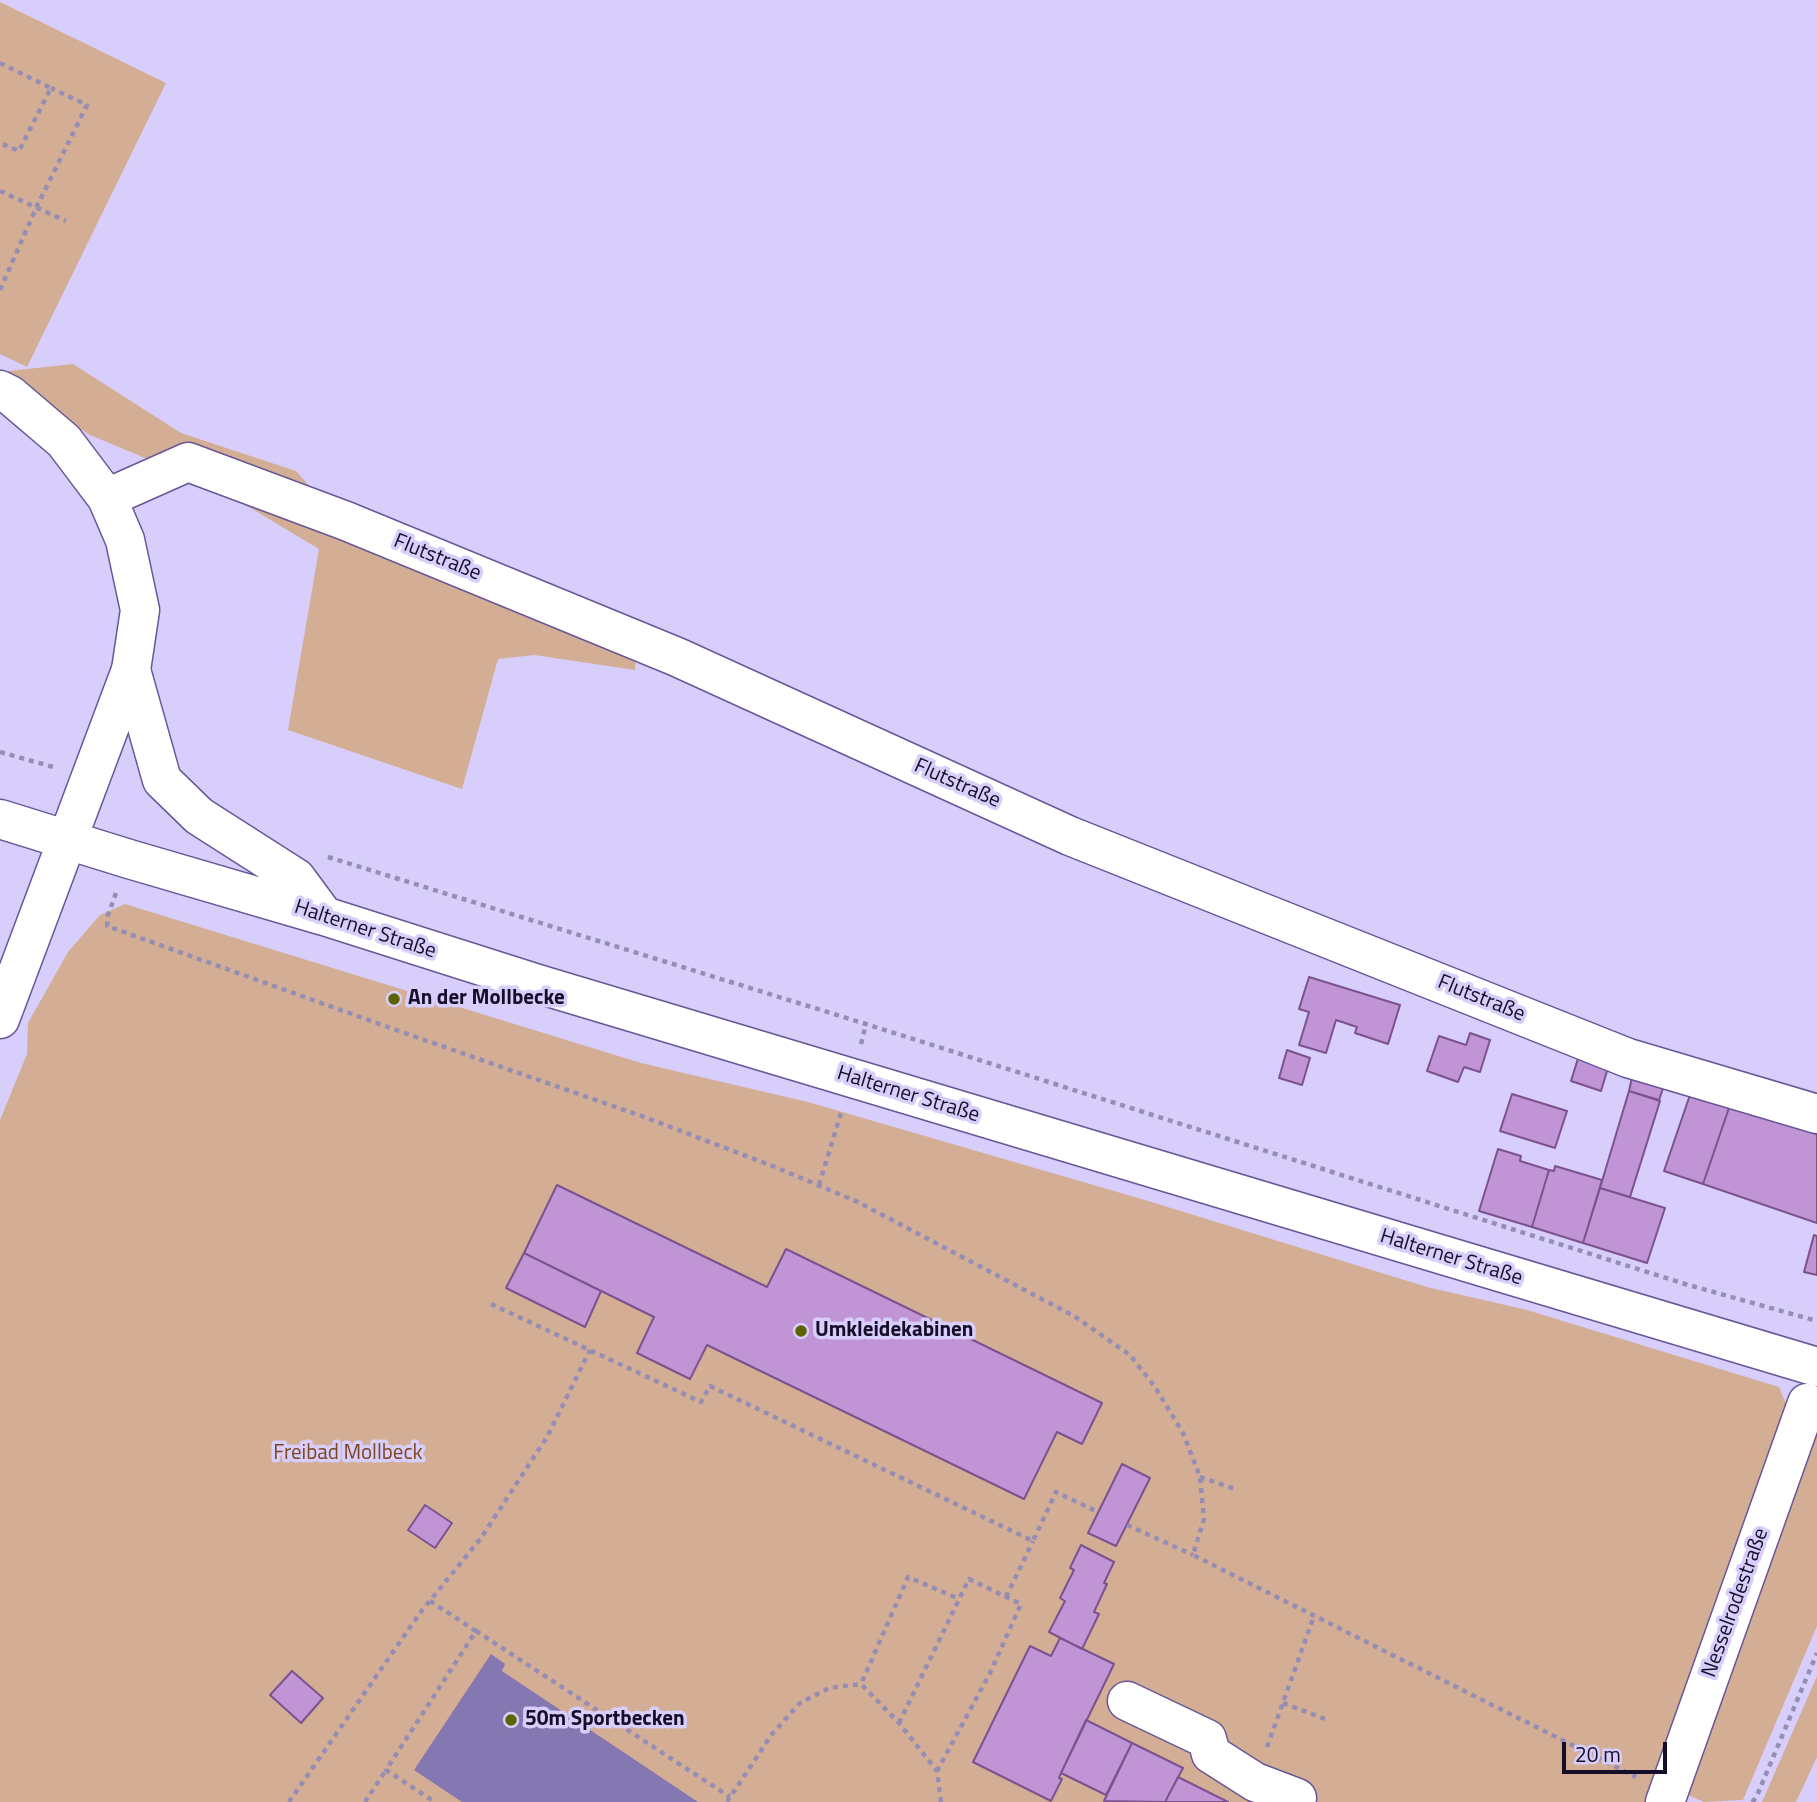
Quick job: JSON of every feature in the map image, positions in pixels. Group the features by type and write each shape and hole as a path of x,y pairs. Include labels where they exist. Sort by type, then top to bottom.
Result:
{"street":[{"path":"0,390 10,395 64,441 107,498 125,540 139,610 131,670 92,777 2,1004"},
{"name":"Flutstraße","path":"107,498 188,462 346,520 664,652 1083,841 1628,1058 1817,1114"},
{"path":"131,670 162,780 198,816 296,878 324,916"},
{"name":"Halterner Straße","path":"0,819 324,916 538,984 1817,1367"},
{"name":"Nesselrodestraße","path":"1667,1797 1807,1404"},
{"path":"1127,1701 1208,1739 1210,1754 1255,1782 1297,1798"}],"path":[{"path":"0,63 87,105 36,208 0,290"},
{"path":"0,143 19,151 51,88"},
{"path":"0,191 65,221"},
{"path":"0,752 92,777"},
{"path":"319,852 330,858 866,1024 1685,1284 1817,1321"},
{"path":"129,859 108,915 107,926 647,1118 819,1185 858,1202 1074,1316 1130,1355 1155,1387 1183,1433 1200,1477 1204,1518 1193,1555"},
{"path":"819,1185 851,1078"},
{"path":"491,1304 701,1402 710,1386 1033,1541"},
{"path":"289,1802 430,1601 481,1538 547,1437 590,1350"},
{"path":"1200,1477 1235,1489"},
{"path":"1006,1597 1056,1492 1098,1512"},
{"path":"1127,1525 1193,1555 1667,1797"},
{"path":"861,1684 908,1577 959,1599"},
{"path":"899,1723 969,1579 1021,1604 990,1673 937,1771"},
{"path":"430,1601 729,1800 772,1734 800,1703 828,1688 861,1684"},
{"path":"1255,1782 1314,1616"},
{"path":"365,1802 476,1631"},
{"path":"1752,1802 1817,1653"},
{"path":"861,1684 899,1723 937,1771 941,1802"},
{"path":"1283,1703 1325,1719"},
{"path":"386,1770 435,1802"}],"green space":[{"path":"0,2 166,83 27,367 0,354"},
{"path":"73,364 181,433 296,471 347,529 636,653 635,670 534,655 498,659 462,789 288,730 319,549 217,488 90,435 0,378 0,372"},
{"name":"Freibad Mollbeck","path":"125,904 641,1063 808,1102 1145,1200 1427,1287 1527,1310 1779,1387 1787,1406 1646,1802 0,1802 0,1120 27,1054 28,1023 68,952 100,915"},
{"path":"1817,1426 1817,1626 1743,1800 1704,1802 1683,1793"},
{"path":"1817,1676 1817,1757 1796,1802 1762,1802"}],"shaded area":[{"name":"50m Sportbecken","path":"491,1654 505,1664 502,1671 698,1802 462,1802 414,1770"}],"building":[{"path":"1309,977 1400,1005 1388,1044 1355,1033 1357,1027 1336,1020 1326,1053 1299,1045 1309,1012 1299,1009"},
{"path":"1470,1033 1490,1040 1480,1072 1464,1067 1458,1082 1427,1071 1439,1036 1466,1045"},
{"path":"1287,1050 1310,1058 1302,1085 1279,1078"},
{"path":"1580,1052 1610,1061 1601,1091 1571,1081"},
{"path":"1634,1069 1666,1080 1659,1100 1629,1091"},
{"path":"1692,1089 1731,1102 1703,1184 1664,1171"},
{"path":"1629,1091 1660,1101 1630,1197 1600,1188"},
{"path":"1512,1094 1567,1111 1555,1148 1500,1131"},
{"path":"1731,1102 1817,1134 1817,1223 1703,1184"},
{"path":"1498,1149 1521,1156 1520,1161 1549,1170 1532,1227 1479,1211"},
{"path":"1555,1166 1602,1180 1583,1243 1532,1227 1549,1170 1554,1171"},
{"name":"Umkleidekabinen","path":"557,1185 767,1287 786,1249 1102,1403 1082,1444 1057,1432 1024,1499 707,1345 690,1379 637,1353 654,1317 524,1253"},
{"path":"1600,1188 1665,1208 1647,1263 1583,1243"},
{"path":"1814,1235 1817,1236 1817,1275 1804,1272"},
{"path":"524,1253 601,1291 585,1327 506,1288"},
{"path":"1122,1464 1150,1478 1116,1546 1088,1533"},
{"path":"425,1505 452,1523 435,1548 408,1530"},
{"path":"1081,1545 1114,1562 1094,1612 1099,1614 1082,1649 1049,1632 1065,1601 1060,1598 1074,1570 1070,1568"},
{"path":"1060,1638 1114,1664 1061,1773 1059,1778 1062,1779 1051,1801 973,1762 1030,1646 1051,1656"},
{"path":"292,1671 323,1698 301,1723 270,1695"},
{"path":"1086,1720 1132,1743 1106,1795 1061,1773"},
{"path":"1132,1743 1183,1768 1165,1802 1104,1801"},
{"path":"1178,1777 1228,1802 1165,1802"}],"place":[{"name":"An der Mollbecke","path":"394,999"},
{"name":"Umkleidekabinen","path":"801,1331"},
{"name":"50m Sportbecken","path":"511,1720"}]}
